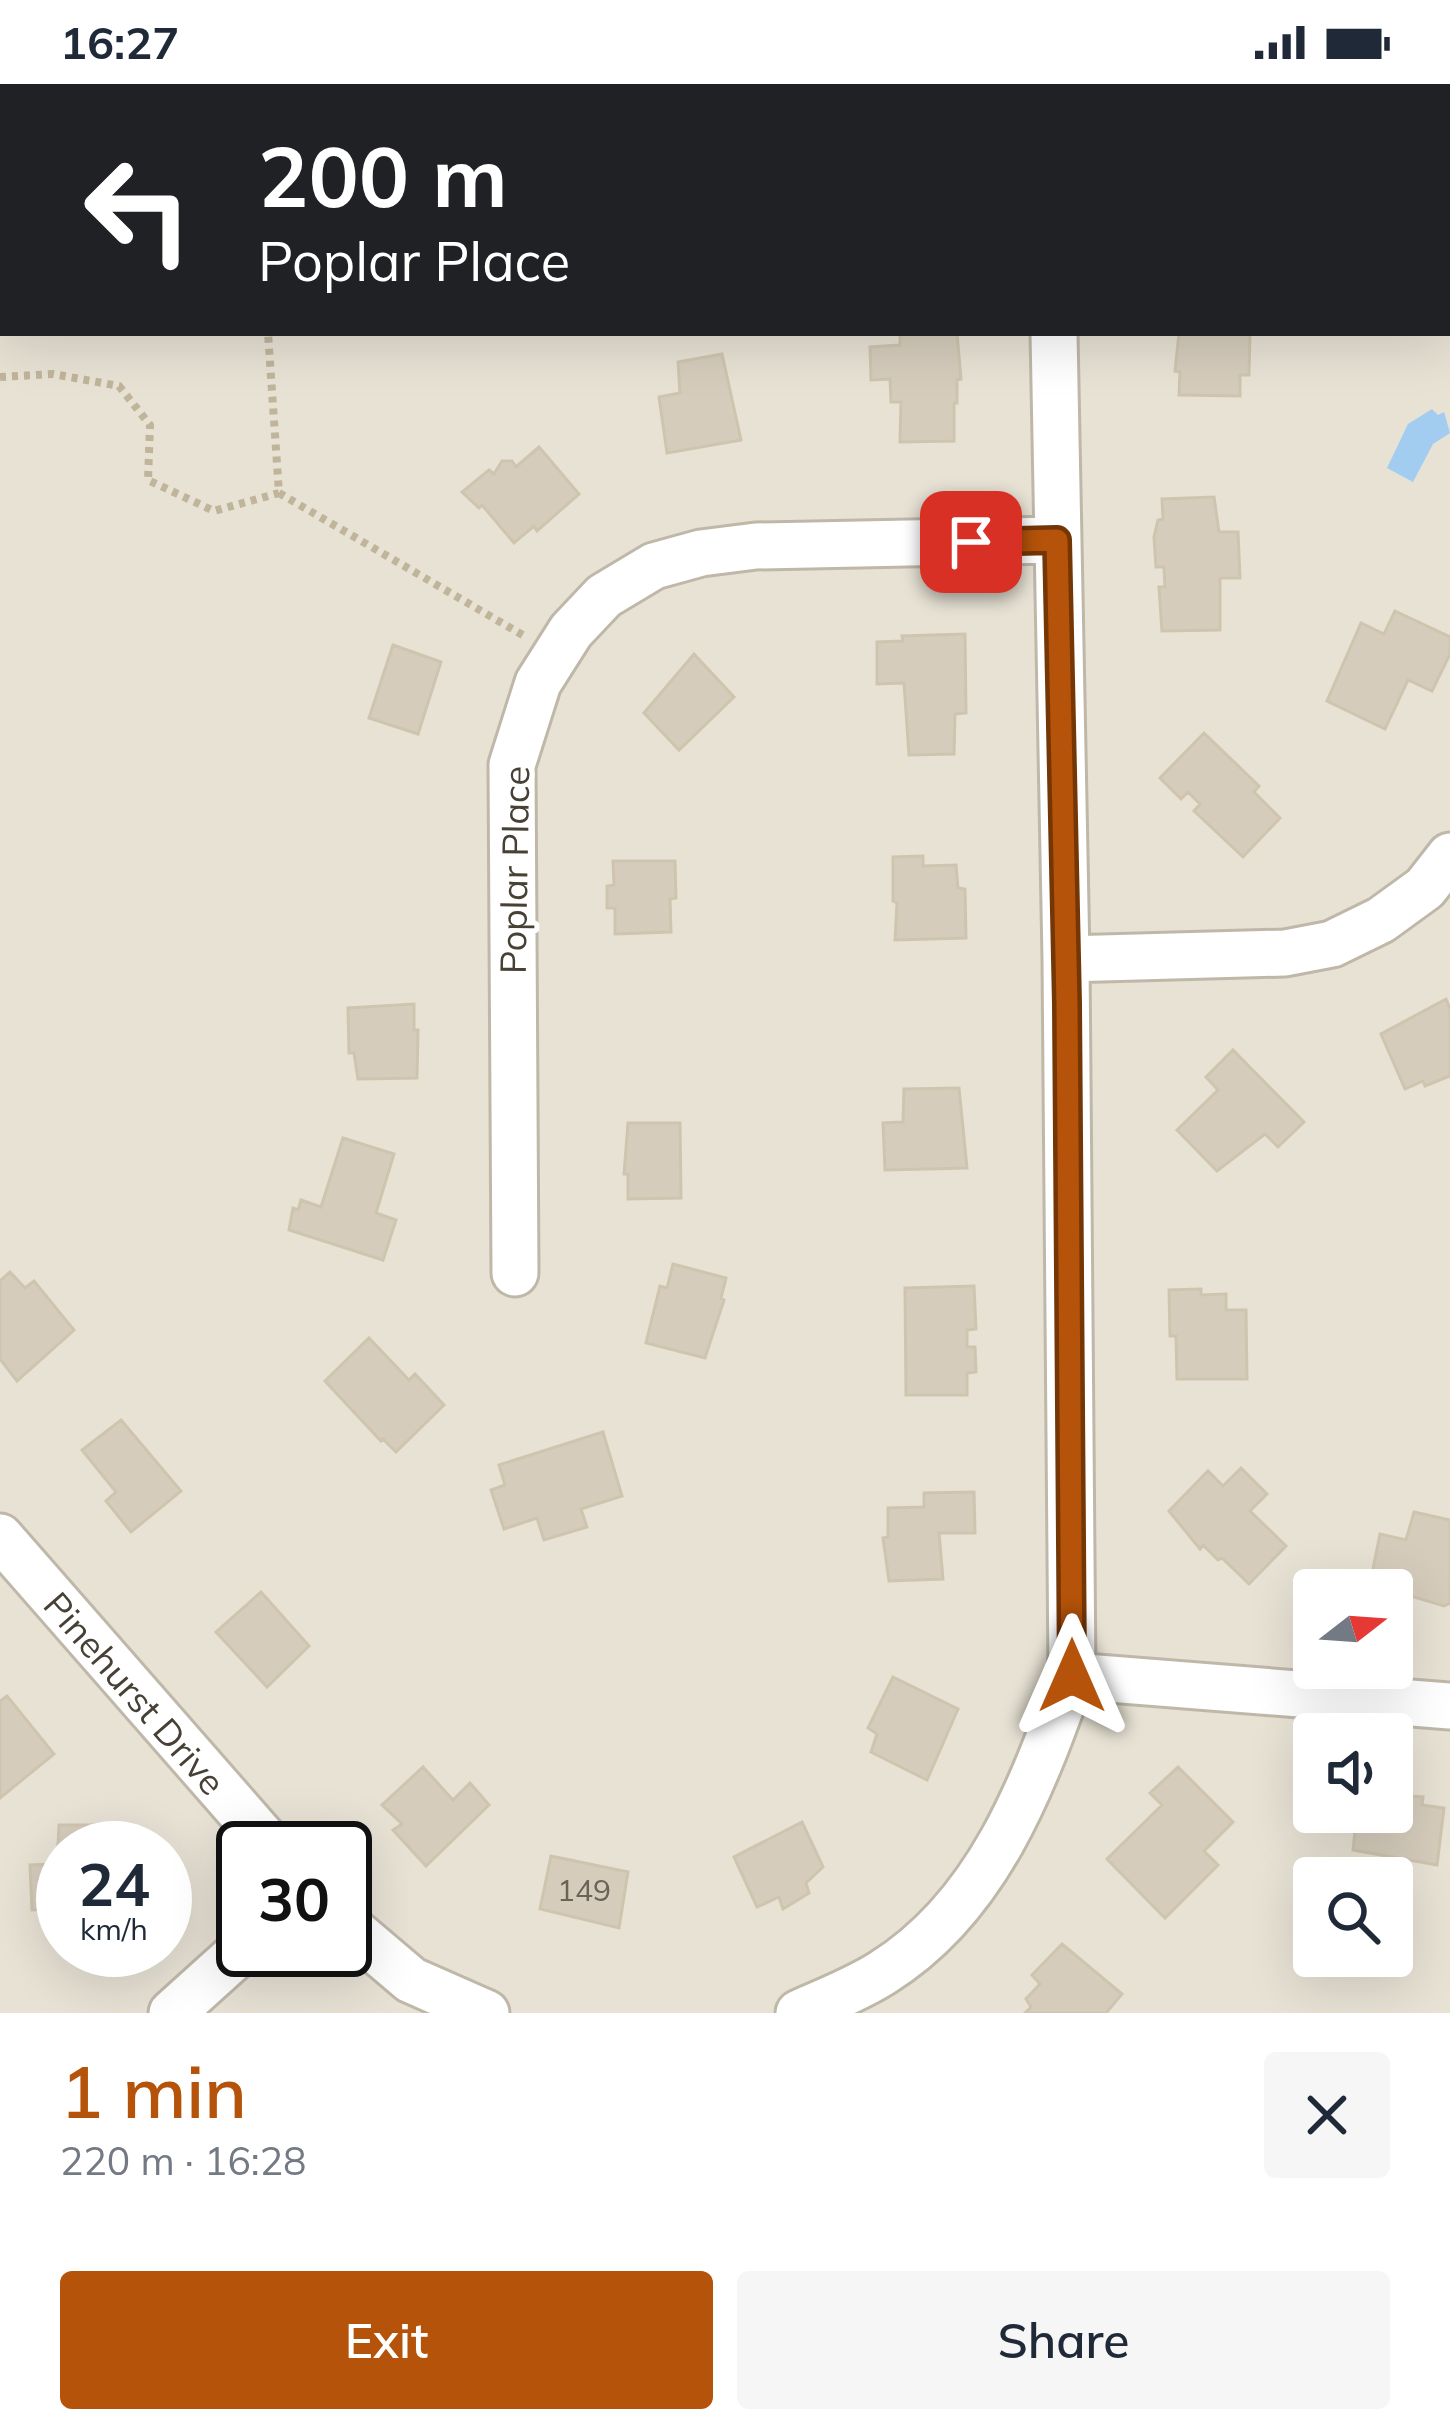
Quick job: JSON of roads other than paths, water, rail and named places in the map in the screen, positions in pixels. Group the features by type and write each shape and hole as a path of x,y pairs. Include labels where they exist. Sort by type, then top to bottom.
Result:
{"street":[{"path":"799,2013 883,1972 940,1924 990,1864 1032,1786 1072,1676 1066,959 1054,336"},
{"name":"Poplar Place","path":"515,1273 512,765 538,683 554,655 604,596 654,566 701,553 756,546 1057,540"},
{"path":"1066,959 1285,952 1332,944 1381,920 1425,888 1450,856"},
{"name":"Pinehurst Drive","path":"0,1537 248,1821"},
{"path":"1072,1676 1450,1706"},
{"path":"372,1947 412,1980 486,2013"},
{"path":"172,2013 216,1973"}],"water":[{"path":"1432,409 1438,415 1444,412 1450,433 1433,444 1413,482 1387,468 1408,424"}]}
